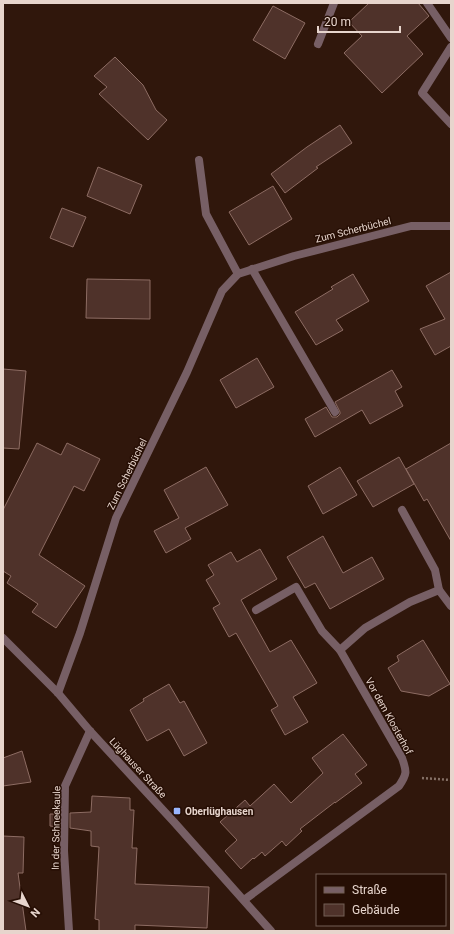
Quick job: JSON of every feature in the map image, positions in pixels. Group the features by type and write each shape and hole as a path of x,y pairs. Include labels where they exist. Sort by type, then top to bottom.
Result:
{"street":[{"path":"318,44 334,3"},
{"path":"427,3 451,38"},
{"path":"451,47 422,93 451,124"},
{"path":"199,160 206,214 238,274"},
{"name":"Zum Scherbüchel","path":"58,693 80,633 116,518 187,372 222,291 238,274 301,254 411,226 451,226"},
{"path":"252,269 335,412"},
{"path":"402,510 435,570 439,590 451,606"},
{"name":"Vor dem Klosterhof","path":"256,610 296,586 322,630 340,650 402,758 405,768 405,777"},
{"path":"340,650 365,628 410,602 439,590"},
{"name":"Lüghauser Straße","path":"3,638 58,693 90,731 271,931"},
{"name":"In der Schneekaule","path":"69,931 64,851 65,786 90,731"},
{"path":"244,900 399,786 405,777"}],"path":[{"path":"405,777 451,780"}],"building":[{"path":"369,3 418,3 429,16 407,36 423,54 382,93 344,53 362,36 349,22"},
{"path":"273,6 305,23 285,59 253,40"},
{"path":"115,57 143,85 156,110 167,120 148,140 99,94 107,87 94,76"},
{"path":"340,125 352,143 316,167 318,168 285,193 271,174"},
{"path":"98,167 142,185 130,214 87,196"},
{"path":"273,186 292,219 249,245 229,212"},
{"path":"62,208 86,217 73,247 50,238"},
{"path":"451,272 451,346 435,355 420,329 445,319 426,286"},
{"path":"353,274 369,301 336,320 343,330 316,345 295,312 333,289 331,287"},
{"path":"87,279 150,280 150,319 86,318"},
{"path":"257,358 274,387 236,408 220,380"},
{"path":"3,369 26,371 19,449 3,448"},
{"path":"392,370 402,387 395,391 403,406 370,424 362,410 315,437 305,419 326,407 332,417 337,417 340,412 335,402"},
{"path":"37,443 61,455 67,443 100,459 84,491 74,486 39,555 85,586 56,628 32,612 38,604 7,583 11,576 3,571 3,510"},
{"path":"451,443 451,541 427,499 424,501 406,469"},
{"path":"399,457 414,484 373,507 357,481"},
{"path":"206,467 228,505 185,528 191,539 166,553 154,531 179,518 164,490"},
{"path":"340,467 357,495 323,514 308,486"},
{"path":"323,536 343,573 372,557 384,579 330,609 315,583 305,588 287,557"},
{"path":"260,549 277,579 241,600 270,652 291,640 317,683 293,697 308,722 285,735 271,710 278,706 236,633 229,637 213,608 220,604 206,580 214,575 208,565 231,552 237,562"},
{"path":"423,640 450,684 429,696 401,691 388,668 399,661 397,656"},
{"path":"169,684 180,703 184,701 207,743 184,756 169,729 147,741 130,710 144,701 143,699"},
{"path":"343,734 367,765 355,774 362,783 300,829 302,831 286,846 282,841 265,856 262,852 241,869 225,851 237,840 220,822 245,800 250,806 274,784 291,803 323,773 312,758"},
{"path":"22,751 31,782 3,786 3,758"},
{"path":"92,796 130,798 130,810 134,810 132,848 137,848 135,884 209,887 207,928 135,925 135,931 99,931 99,920 95,919 99,847 91,846 91,831 70,828 70,813 91,812"},
{"path":"50,814 59,814 59,827 50,826"},
{"path":"3,836 24,837 23,873 18,873 26,931 3,931"}],"place":[{"name":"Oberlüghausen","path":"177,811"}]}
